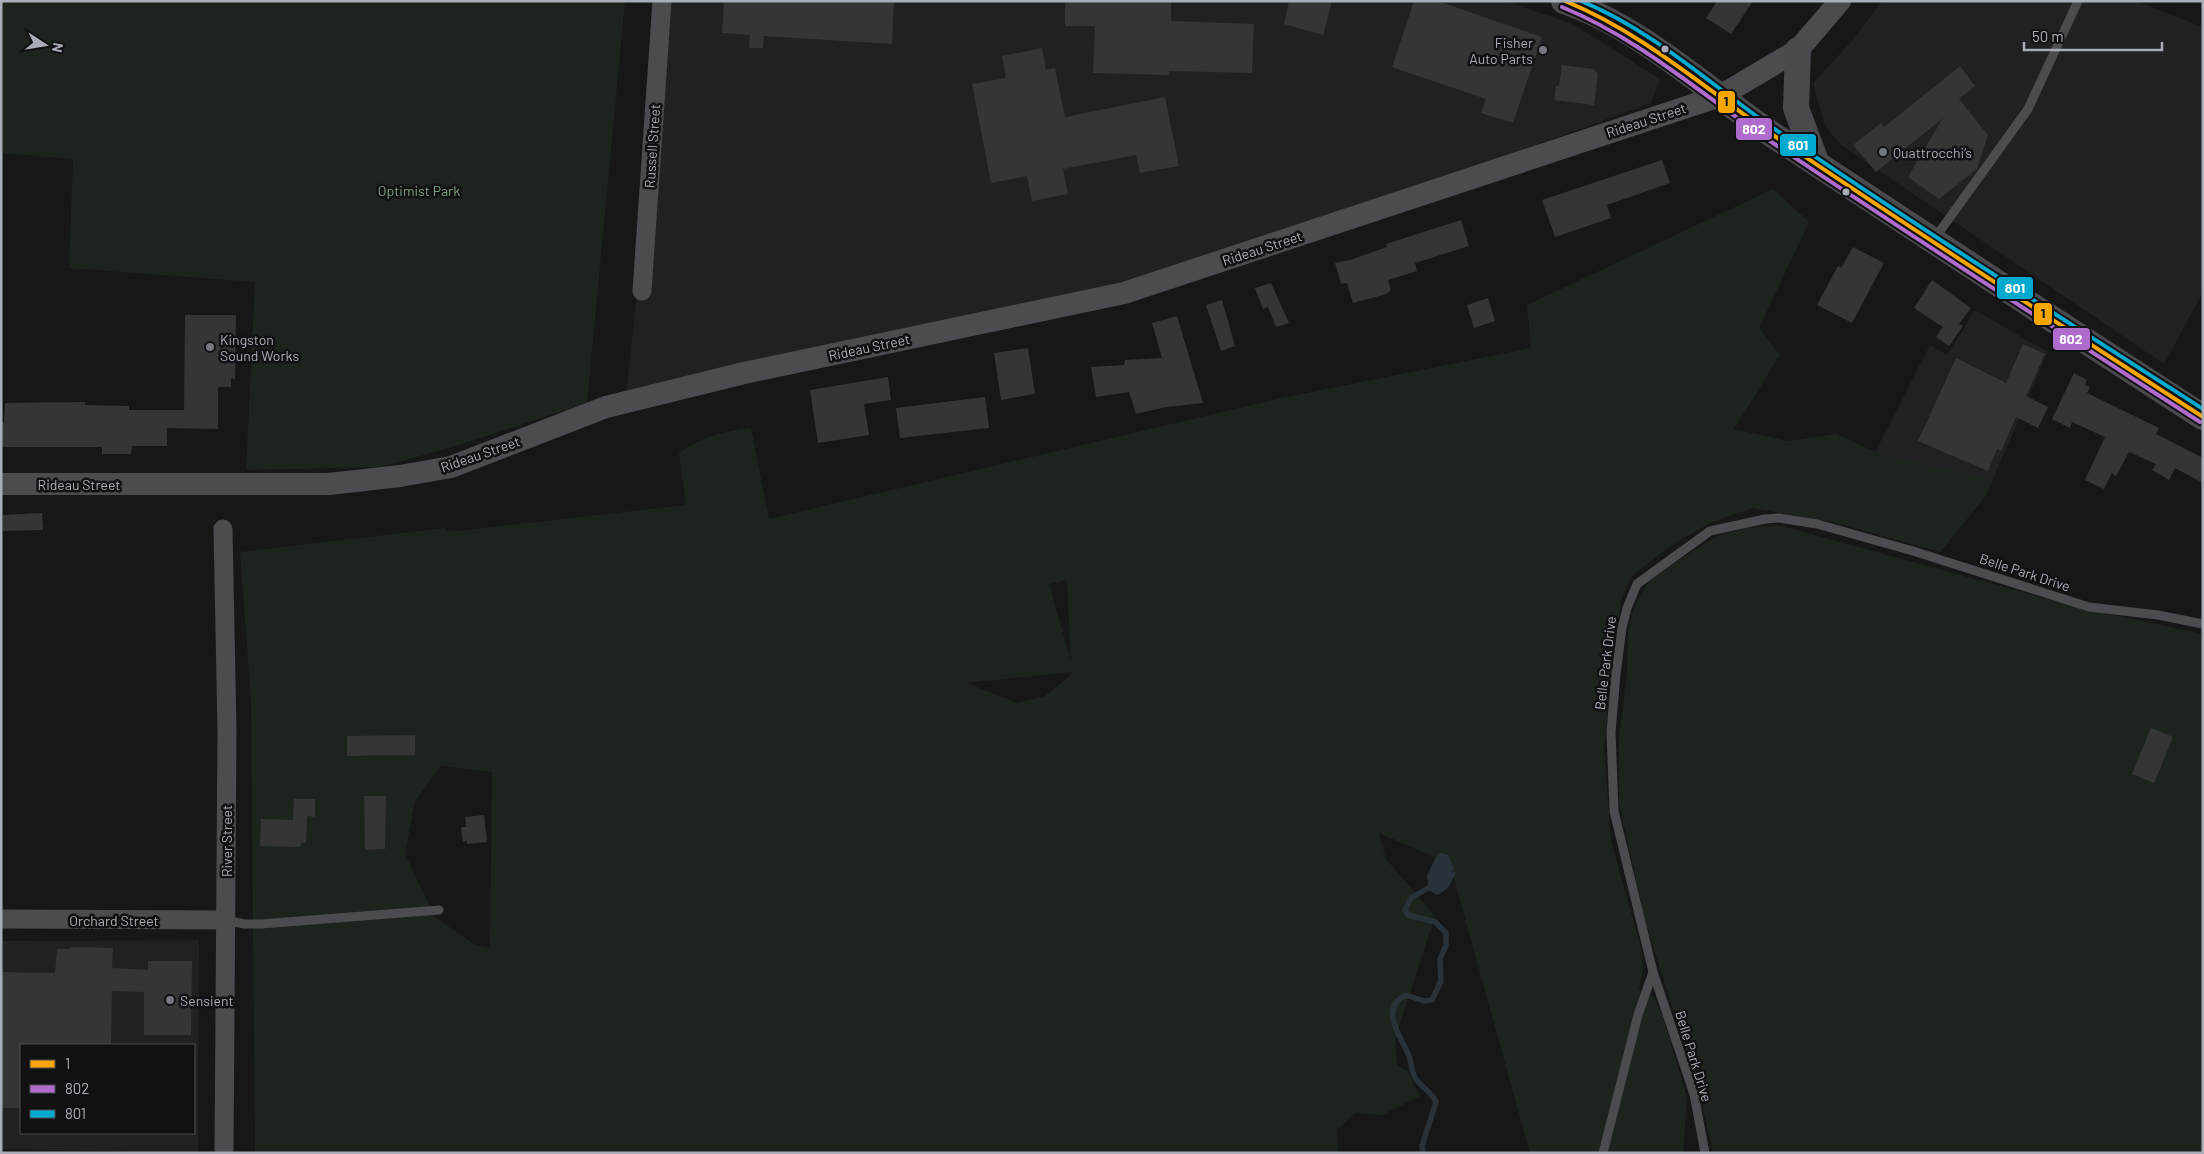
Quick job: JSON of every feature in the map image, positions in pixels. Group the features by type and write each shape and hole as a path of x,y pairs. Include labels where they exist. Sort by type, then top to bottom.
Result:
{"main road":[{"path":"1564,1 1580,7 1636,38 1817,164 2203,417"},
{"path":"1798,50 1796,108 1817,164"}],"street":[{"name":"Russell Street","path":"642,291 662,1"},
{"name":"Rideau Street","path":"1,484 330,484 400,476 451,467 616,404 744,373 1124,293 1720,96 1798,50 1840,1"},
{"name":"River Street","path":"222,529 227,730 224,1153"},
{"name":"Orchard Street","path":"1,919 226,920"}],"lane":[{"path":"1934,241 2028,109 2078,1"},
{"name":"Belle Park Drive","path":"1705,1153 1694,1094 1653,972 1614,811 1611,732 1617,665 1627,608 1637,584 1710,532 1765,519 1779,518 1817,524 1913,551 2089,607 2158,615 2203,624"},
{"path":"226,920 244,924 261,924 439,910"},
{"path":"1603,1153 1638,1015 1653,972"}],"shaded area":[{"path":"669,1 1506,1 1573,24 1660,79 1651,103 1326,222 1080,294 626,395"},
{"path":"1882,1 2135,1 2203,27 2203,292 2164,364 1841,145 1825,126 1813,83 1851,42"},
{"path":"1975,310 2048,352 1985,497 1867,468 1930,345 1947,355"},
{"path":"1440,853 1448,855 1454,868 1452,871 1456,873 1448,888 1438,895 1429,891 1427,875"},
{"path":"199,940 198,1153 1,1149 1,941"}],"green space":[{"name":"Optimist Park","path":"1,1 625,1 587,403 459,445 381,467 246,470 255,282 69,268 73,159 1,153"},
{"path":"1773,189 1809,222 1759,328 1780,355 1734,429 1788,441 1836,434 1880,454 1993,480 1985,497 1940,552 1841,524 1753,508 1712,522 1670,546 1632,576 1622,597 1616,632 1604,747 1611,841 1642,952 1643,970 1639,989 1654,998 1663,1017 1687,1097 1683,1153 1530,1153 1450,864 1379,833 1386,859 1435,916 1395,1039 1397,1065 1408,1072 1420,1096 1382,1115 1355,1113 1337,1130 1338,1153 255,1153 251,699 240,552 446,528 448,532 686,505 679,453 695,443 713,436 751,428 769,519 1277,399 1531,348 1527,305","holes":["1067,580 1071,662 1049,584","1071,672 1072,674 1045,696 1017,703 967,683","441,766 492,772 490,948 475,945 435,917 405,854 415,801"]},
{"path":"1778,525 2081,608 2203,634 2203,1153 1713,1153 1700,1096 1645,920 1619,803 1619,737 1627,674 1628,633 1634,608 1651,578 1717,536 1747,528"}],"building":[{"path":"724,1 894,1 892,44 764,36 763,48 749,48 750,35 722,33"},
{"path":"1065,1 1171,1 1171,21 1254,24 1252,73 1169,71 1169,75 1093,73 1095,26 1065,26"},
{"path":"1289,1 1332,1 1323,35 1284,24"},
{"path":"1414,1 1437,1 1542,37 1513,123 1481,113 1486,99 1392,67"},
{"path":"1717,1 1753,1 1731,34 1706,18"},
{"path":"1042,48 1046,70 1055,68 1065,117 1165,97 1179,166 1140,173 1136,155 1063,169 1068,194 1032,201 1027,176 991,183 972,84 1006,78 1002,56"},
{"path":"1562,65 1594,69 1598,74 1594,105 1554,100 1556,86 1559,86"},
{"path":"1960,66 1975,86 1959,99 1988,135 1977,169 1939,199 1908,177 1943,118 1876,172 1853,145 1881,123 1884,127"},
{"path":"1662,160 1670,183 1607,205 1611,218 1555,237 1542,200"},
{"path":"1461,220 1469,246 1415,263 1417,271 1388,280 1391,290 1387,294 1353,303 1347,283 1341,284 1335,263 1350,260 1387,247 1386,244"},
{"path":"1853,247 1884,263 1852,323 1817,305 1838,266 1841,268"},
{"path":"1932,280 1971,308 1959,324 1963,326 1949,346 1936,337 1943,327 1914,308"},
{"path":"1271,283 1289,323 1276,327 1268,307 1263,309 1255,288"},
{"path":"1488,298 1495,321 1474,328 1467,305"},
{"path":"1222,300 1235,346 1221,351 1206,305"},
{"path":"185,315 236,315 235,379 231,378 231,387 218,387 218,429 167,428 167,446 132,446 131,454 102,454 102,447 1,447 1,422 4,422 5,403 85,402 85,405 129,406 129,410 184,410"},
{"path":"1177,316 1203,403 1166,407 1136,414 1129,392 1096,397 1091,367 1124,365 1125,360 1162,358 1152,323"},
{"path":"2023,344 2045,354 2026,396 2048,407 2038,428 2016,417 2001,451 1997,449 1988,471 1918,441 1956,358 2006,383"},
{"path":"1028,348 1035,394 1001,400 994,353"},
{"path":"2074,373 2087,380 2085,385 2090,387 2087,393 2159,428 2156,434 2203,458 2203,483 2175,468 2169,480 2152,470 2156,464 2129,452 2116,476 2112,473 2104,489 2085,480 2105,437 2072,422 2070,428 2052,419"},
{"path":"888,377 891,400 864,404 869,435 818,443 810,390"},
{"path":"985,397 989,428 900,438 896,408"},
{"path":"42,513 43,530 3,531 3,515"},
{"path":"2151,728 2173,737 2154,783 2132,774"},
{"path":"415,735 415,755 347,756 347,736"},
{"path":"364,796 386,796 385,849 365,850"},
{"path":"294,799 315,799 315,817 307,816 306,843 301,843 300,847 260,846 261,819 293,820"},
{"path":"484,815 487,842 467,844 467,841 463,842 461,827 466,827 465,817"},
{"path":"70,947 113,948 112,968 148,970 148,961 192,961 191,1035 144,1035 144,992 112,991 111,1044 20,1044 20,1108 1,1108 1,972 55,973 57,949 70,949"}],"waterway":[{"path":"1423,1153 1422,1146 1436,1102 1414,1076 1409,1056 1394,1024 1393,1008 1406,995 1424,1001 1432,1000 1441,981 1440,959 1446,945 1446,933 1435,922 1408,915 1405,910 1411,898 1428,888"}],"transit line":[{"name":"1","path":"1565,1 1594,14 1647,45 1826,171 1987,278 2203,417"},
{"name":"801","path":"1581,1 1608,13 1658,43 1752,113 1829,166 2203,409"},
{"name":"802","path":"1562,7 1591,20 1644,51 1823,177 2200,422"}],"place":[{"name":"Fisher Auto Parts","path":"1543,50"},
{"name":"Quattrocchi’s","path":"1883,152"},
{"name":"Kingston Sound Works","path":"210,347"},
{"name":"Sensient","path":"170,1000"}]}
